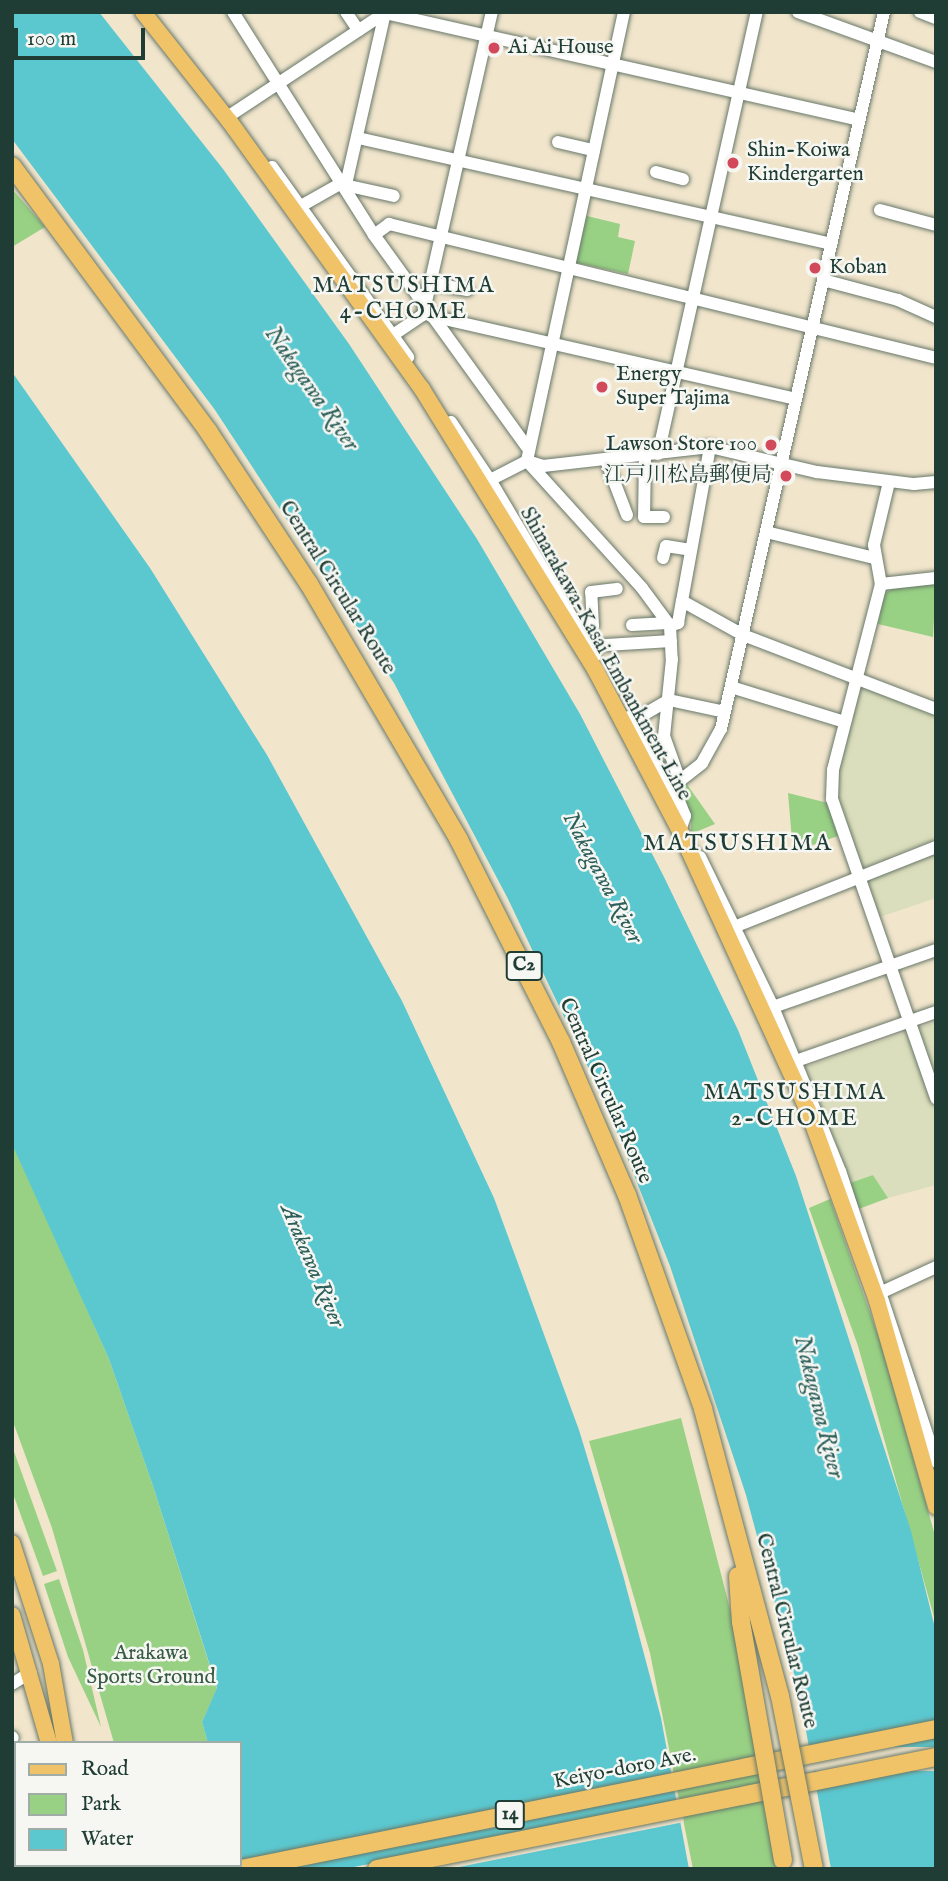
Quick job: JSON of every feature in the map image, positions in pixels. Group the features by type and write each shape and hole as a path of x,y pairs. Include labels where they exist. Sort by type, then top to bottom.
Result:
{"highway":[{"name":"Central Circular Route","path":"12,166 208,430 281,540 381,702 508,934 584,1094 651,1259 703,1409 780,1696 814,1869"},
{"name":"Central Circular Route","path":"12,185 237,493 364,697 476,896 550,1046 617,1202 693,1415 738,1576 803,1869"},
{"path":"738,1576 741,1622 785,1869"},
{"path":"780,1696 806,1769 825,1869"},
{"name":"Keiyo-doro Ave.","path":"241,1869 936,1729"},
{"name":"14","path":"377,1869 936,1757"}],"main road":[{"name":"Shinarakawa-Kasai Embankment Line","path":"143,12 230,122 371,310 510,519 596,671 680,831 812,1111 877,1301 936,1507"},
{"path":"12,1543 51,1664 65,1741"},
{"path":"12,1615 31,1672 48,1741"}],"street":[{"path":"151,12 301,206 371,310 393,335 489,480 510,519 590,646 631,722 676,786"},
{"path":"233,12 340,184 428,312 527,447"},
{"path":"346,12 358,30"},
{"path":"428,312 431,283 492,12"},
{"path":"624,12 527,447 527,461 642,588 669,625 669,700 664,736 685,816 680,831 692,841 796,1061 812,1111 882,1292 936,1462"},
{"path":"658,454 757,12"},
{"path":"798,12 936,62"},
{"path":"676,786 709,753 725,712 884,12"},
{"path":"920,12 936,18"},
{"path":"301,206 346,180 358,138 385,13"},
{"path":"232,114 385,13 859,120"},
{"path":"358,138 831,244"},
{"path":"558,142 594,150"},
{"path":"656,172 683,179"},
{"path":"340,184 394,196"},
{"path":"880,211 936,225"},
{"path":"374,234 389,224 813,325 936,358"},
{"path":"823,280 888,297 936,317"},
{"path":"431,283 467,290"},
{"path":"393,335 428,312 550,344 796,400"},
{"path":"489,480 527,461 543,466 710,447 781,463 889,481 936,482"},
{"path":"632,625 678,623 710,447"},
{"path":"645,456 644,517 664,517"},
{"path":"606,460 627,515"},
{"path":"889,481 874,558 881,583 833,770 832,799 856,877 934,1089"},
{"path":"766,532 874,558"},
{"path":"663,558 666,547 691,550"},
{"path":"881,583 936,578"},
{"path":"581,631 593,626 592,592 617,589"},
{"path":"682,601 743,635 936,709"},
{"path":"590,646 671,642"},
{"path":"731,687 845,722"},
{"path":"631,722 669,700 725,712"},
{"path":"734,927 936,847"},
{"path":"772,1007 936,950"},
{"path":"796,1061 936,1012"},
{"path":"882,1292 928,1274 936,1267"},
{"path":"12,1684 31,1672"}],"shaded area":[{"path":"870,685 936,712 936,839 889,857 893,868 936,852 936,898 877,918 865,881 887,870 882,860 861,869 836,801 837,775 857,689"},
{"path":"936,1022 936,1079 914,1044 936,1110 936,1185 888,1198 873,1175 847,1184 803,1068"}],"green space":[{"path":"12,189 45,227 12,247"},
{"path":"583,215 620,224 618,237 635,241 628,274 573,262"},
{"path":"936,581 933,637 878,624 884,594 896,586"},
{"path":"686,783 715,824 691,834 691,817 679,793"},
{"path":"788,793 828,803 838,836 793,852"},
{"name":"Arakawa Sports Ground","path":"12,1141 109,1359 154,1489 217,1689 202,1722 207,1741 113,1741 52,1528 12,1419"},
{"path":"873,1175 888,1198 856,1210 847,1184"},
{"path":"830,1199 880,1341 936,1539 936,1624 858,1346 809,1208"},
{"path":"681,1418 751,1691 776,1869 693,1869 650,1653 589,1441"},
{"path":"12,1446 57,1571 43,1576 12,1491"},
{"path":"59,1579 83,1650 101,1727 68,1657 44,1584"}],"water":[{"name":"Nakagawa River","path":"12,12 99,12 223,169 349,344 477,539 580,714 664,877 738,1030 796,1176 911,1531 936,1632 936,1869 831,1869 799,1692 746,1495 670,1266 608,1109 507,897 394,683 215,410 12,139"},
{"name":"Arakawa River","path":"12,372 150,568 267,755 402,1001 494,1198 579,1430 623,1575 661,1718 689,1869 240,1869 242,1741 207,1741 202,1722 217,1688 154,1489 109,1359 12,1144"}],"pier":[{"path":"807,1747 936,1747 936,1771 807,1771"},
{"path":"680,1802 684,1822 449,1869 344,1869"}],"place":[{"name":"Ai Ai House","path":"494,48"},
{"name":"Shin-Koiwa Kindergarten","path":"733,163"},
{"name":"Koban","path":"815,268"},
{"name":"Energy Super Tajima","path":"602,387"},
{"name":"Lawson Store 100","path":"771,445"},
{"name":"江戸川松島郵便局","path":"786,476"}],"district":[{"name":"MATSUSHIMA 4-CHOME","path":"404,299"},
{"name":"MATSUSHIMA","path":"738,844"},
{"name":"MATSUSHIMA 2-CHOME","path":"795,1106"}]}
